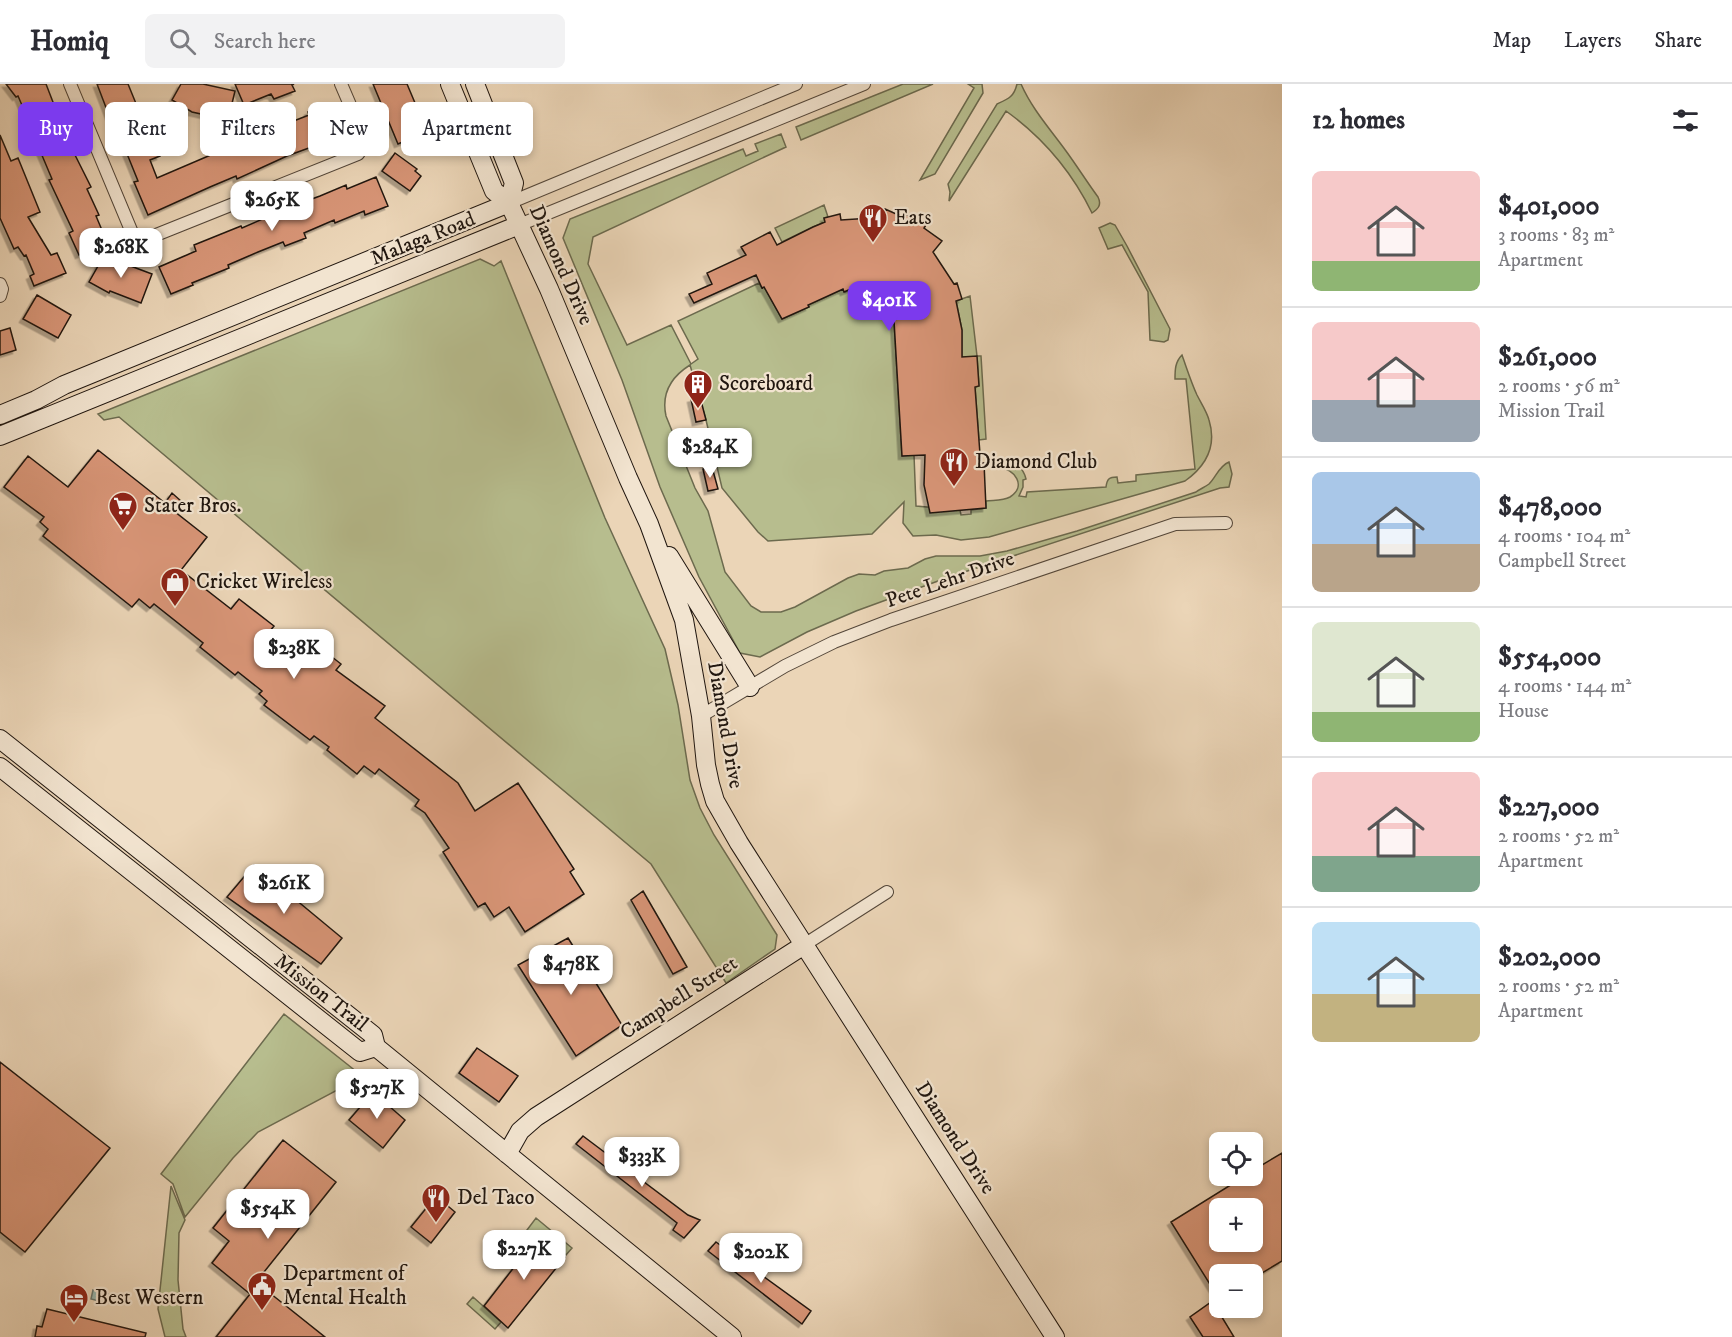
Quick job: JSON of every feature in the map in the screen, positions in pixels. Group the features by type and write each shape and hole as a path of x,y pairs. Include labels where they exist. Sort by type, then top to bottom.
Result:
{"street":[{"path":"70,84 133,235 141,241 358,154 366,142 341,84"},
{"name":"Diamond Drive","path":"450,84 494,191 509,202 549,289 628,478 650,524 684,620 701,716 706,765 715,801 734,836 1055,1337"},
{"name":"Diamond Drive","path":"475,84 514,183 509,202"},
{"name":"Malaga Road","path":"0,415 64,385 796,84"},
{"name":"Malaga Road","path":"0,436 864,84"},
{"path":"0,284 2,289 0,296"},
{"path":"0,402 64,385"},
{"name":"Pete Lehr Drive","path":"701,716 785,666 834,642 891,620 1175,524 1226,523"},
{"path":"650,524 750,687"},
{"name":"Mission Trail","path":"0,739 374,1035 376,1047 360,1052 0,767"},
{"name":"Campbell Street","path":"507,1154 520,1131 536,1117 887,892"},
{"path":"376,1047 732,1337"}],"green space":[{"path":"903,84 933,84 801,140 796,127"},
{"path":"968,84 982,84 983,93 935,174 920,180 974,88"},
{"path":"1017,84 1021,84 1036,110 1098,197 1099,206 1092,213 1075,183 1055,156 1032,132 1006,111 949,201 948,184 997,104 1010,97"},
{"path":"781,134 786,147 593,237 588,264 627,345 671,325 691,364 698,359 678,321 759,283 762,288 764,287 782,319 843,289 845,292 862,288 870,289 882,298 894,321 902,456 914,455 916,506 960,510 961,515 971,514 971,510 986,508 986,501 1004,499 1015,493 1018,488 1017,479 1014,474 998,467 1002,459 1014,463 1023,471 1026,479 1023,480 1019,496 1026,497 1027,492 1106,487 1108,480 1112,477 1117,477 1118,483 1136,481 1136,475 1195,469 1186,379 1175,379 1175,369 1182,355 1208,417 1212,438 1204,462 1185,481 989,537 961,540 936,535 913,536 903,523 904,502 872,534 768,541 722,488 690,365 669,386 665,400 666,416 695,488 708,511 725,572 751,606 761,612 781,612 859,574 875,575 884,571 908,568 936,556 980,556 1007,551 1077,531 1196,492 1209,484 1220,469 1229,462 1232,474 1229,487 1220,488 949,577 856,611 807,632 760,657 740,653 699,577 660,487 622,380 563,238 570,219 743,149 746,156 758,151 755,144"},
{"path":"824,205 828,217 824,218 825,222 782,242 775,228"},
{"path":"1110,223 1115,225 1127,246 1170,329 1168,340 1164,342 1150,340 1148,292 1122,245 1108,249 1099,228"},
{"path":"480,259 494,266 501,261 605,518 665,649 678,705 690,780 700,808 714,835 777,935 775,949 726,983 651,864 119,417 104,420 98,414"},
{"path":"970,296 977,356 981,356 986,439 979,440 975,387 979,386 977,357 962,357 962,330 956,301"},
{"path":"284,1014 357,1072 345,1086 258,1132 233,1158 185,1217 173,1184 161,1174"},
{"path":"171,1186 185,1220 179,1233 178,1280 183,1329 186,1337 165,1337 158,1309"},
{"path":"536,1218 572,1248 566,1255 539,1232 532,1242 524,1234"},
{"path":"473,1297 501,1322 495,1329 467,1304"}],"water":[{"path":"93,1290 110,1294 108,1303 91,1299"}],"building":[{"path":"6,84 46,84 53,102 21,102 18,96 16,97"},
{"path":"97,84 128,84 135,102 105,102 105,104"},
{"path":"181,84 203,84 235,91 232,102 200,102 200,114 188,110 188,102 172,100"},
{"path":"235,84 294,84 292,85 295,91 274,99 271,94 251,102 243,102"},
{"path":"373,84 407,84 415,102 401,102 401,143 398,144 389,122 389,102 380,102"},
{"path":"308,115 308,148 296,153 296,120"},
{"path":"0,135 11,161 18,158 40,212 28,217 51,255 57,253 66,273 34,286 30,276 34,274 26,255 24,256 18,247 14,249 0,218"},
{"path":"395,153 417,169 415,171 421,176 410,191 382,171"},
{"path":"42,156 76,156 91,187 87,189 99,215 96,216 107,242 79,255 69,233 73,231 49,180 52,179"},
{"path":"128,156 160,156 150,160 157,178 208,156 287,156 148,215 134,182 138,181"},
{"path":"376,177 388,206 365,215 364,211 335,223 334,220 304,233 306,238 285,246 283,242 258,252 228,265 229,268 171,294 159,267 196,251 194,245 241,226 242,228 308,198 309,200 346,185 347,189"},
{"path":"885,209 903,217 905,214 926,225 924,228 942,241 933,252 954,284 957,283 962,299 956,301 962,330 962,357 977,356 979,386 975,387 981,463 984,463 986,508 930,513 924,485 925,455 902,456 894,321 889,307 880,295 862,287 844,292 843,289 782,319 756,275 694,303 689,294 712,284 707,273 746,255 741,247 770,232 777,245 825,222 824,218 840,214 841,220 872,218 881,220"},
{"path":"106,252 128,265 152,274 141,303 110,291 109,293 89,282"},
{"path":"37,295 71,315 58,338 23,319"},
{"path":"10,328 16,350 0,355 0,331"},
{"name":"Scoreboard","path":"700,397 706,420 696,422 691,399"},
{"path":"98,450 165,503 172,493 181,501 174,511 207,537 181,570 231,609 239,599 274,626 265,637 289,656 301,640 323,658 327,653 341,664 336,670 385,706 375,718 458,783 475,811 518,783 574,869 570,872 584,894 525,932 509,907 494,917 485,903 478,907 443,852 449,848 425,813 415,806 419,800 379,769 375,774 364,766 357,774 327,750 329,747 314,736 310,740 264,705 267,701 259,694 262,691 238,672 235,675 200,647 203,643 154,604 150,608 139,599 132,607 43,536 48,529 40,522 44,517 4,487 28,456 68,487"},
{"path":"712,467 718,489 708,491 703,469"},
{"path":"254,865 342,938 321,964 227,897"},
{"path":"643,891 687,967 673,974 631,900"},
{"path":"568,938 622,1025 576,1056 518,965"},
{"path":"477,1048 518,1076 499,1102 459,1073"},
{"path":"0,1062 110,1148 25,1252 0,1232"},
{"path":"373,1092 405,1120 383,1148 349,1120"},
{"path":"583,1136 688,1215 700,1220 684,1238 673,1230 677,1223 576,1144"},
{"path":"283,1140 336,1182 256,1282 325,1337 216,1337 250,1294 212,1263 229,1241 213,1228"},
{"path":"1282,1153 1282,1261 1263,1272 1263,1264 1209,1264 1209,1283 1171,1222 1209,1198 1209,1252 1263,1252 1263,1198 1210,1198 1229,1186 1263,1186 1263,1164"},
{"path":"436,1196 455,1212 431,1243 411,1227"},
{"path":"539,1235 565,1257 508,1328 484,1306"},
{"path":"716,1242 811,1311 802,1324 708,1251"},
{"path":"1209,1303 1209,1318 1222,1318 1234,1337 1203,1337 1190,1317"},
{"name":"Best Western","path":"47,1309 146,1333 145,1337 35,1337 37,1326 42,1327"}],"place":[{"name":"Eats","path":"873,244"},
{"name":"Scoreboard","path":"698,410"},
{"name":"Diamond Club","path":"954,488"},
{"name":"Stater Bros.","path":"123,532"},
{"name":"Cricket Wireless","path":"175,608"},
{"name":"Del Taco","path":"436,1224"},
{"name":"Department of Mental Health","path":"262,1312"},
{"name":"Best Western","path":"74,1324"}]}
